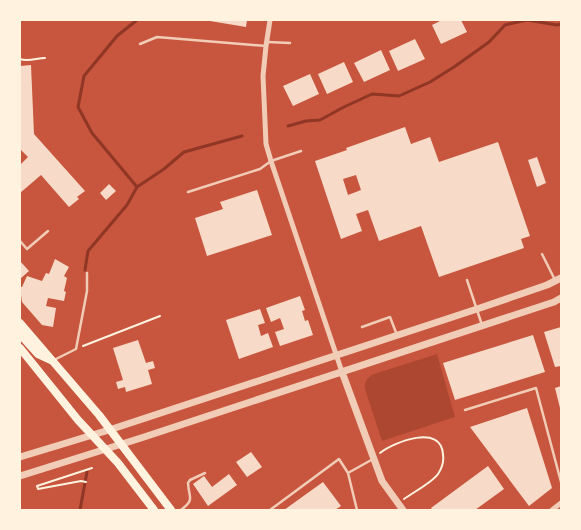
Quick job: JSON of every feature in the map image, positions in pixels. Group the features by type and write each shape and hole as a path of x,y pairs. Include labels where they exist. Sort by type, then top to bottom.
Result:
{"main road":[{"path":"20,323 99,415 170,510"},
{"path":"20,334 38,354 52,360"},
{"path":"20,348 78,420 118,462 154,510"}],"street":[{"path":"270,20 266,44 264,86 266,144 342,372 382,481 403,510"},
{"path":"20,457 397,336 547,286 558,280"},
{"path":"24,475 482,326 561,298"},
{"path":"552,510 561,503"}],"lane":[{"path":"140,44 157,37 266,44 290,42"},
{"path":"188,192 260,168 271,161 301,151"},
{"path":"20,241 27,249 48,231"},
{"path":"542,254 558,280"},
{"path":"52,360 76,349 87,291 87,273"},
{"path":"468,280 482,326"},
{"path":"362,327 390,317 397,336"},
{"path":"465,410 536,388 561,482"},
{"path":"348,473 374,458"},
{"path":"270,510 339,459 348,473 357,510"},
{"path":"181,510 190,503 188,483 190,480 205,473"}],"path":[{"path":"20,59 25,61 45,58"},
{"path":"76,349 160,316"},
{"path":"374,458 388,447 421,436 431,438 443,450 444,462 438,474 398,503"},
{"path":"86,482 81,481 38,489 37,486 92,468"}],"shaded area":[{"path":"437,354 455,417 382,441 365,389 366,380 374,374"}],"building":[{"path":"210,20 247,20 246,27"},
{"path":"442,20 461,20 467,32 441,44 432,25"},
{"path":"415,39 425,59 398,71 389,51"},
{"path":"381,50 390,70 364,82 354,63"},
{"path":"344,62 353,82 327,94 318,74"},
{"path":"31,65 34,134 85,191 69,207 41,175 20,193 20,165 28,157 20,149 20,66"},
{"path":"310,74 319,94 293,106 283,86"},
{"path":"405,127 411,144 430,137 439,162 498,142 530,236 521,239 524,248 439,277 421,226 379,241 368,210 356,214 362,231 341,239 315,161 347,150 346,148","holes":["356,175 361,190 348,195 343,179"]},
{"path":"537,157 546,183 537,187 528,160"},
{"path":"109,184 116,191 106,200 100,193"},
{"path":"257,190 272,235 207,256 195,218 223,209 220,202"},
{"path":"55,259 69,267 64,276 67,278 64,301 48,298 46,306 56,308 53,327 42,325 22,302 20,287 22,287 27,276 42,281 46,273 49,274"},
{"path":"20,261 29,271 20,279"},
{"path":"300,296 305,310 302,311 305,321 308,320 313,335 280,346 275,332 284,329 280,318 271,322 266,308"},
{"path":"260,309 265,323 258,325 261,336 268,333 273,347 239,359 226,320"},
{"path":"561,327 561,366 555,367 544,332"},
{"path":"533,335 545,372 455,400 443,363"},
{"path":"138,340 146,363 153,361 155,368 148,370 152,384 126,392 125,387 118,389 116,382 123,380 113,348"},
{"path":"561,386 561,408 560,408 555,388"},
{"path":"527,408 552,488 529,506 470,427"},
{"path":"251,452 262,467 247,477 236,462"},
{"path":"488,466 504,489 475,510 432,510 431,508"},
{"path":"229,474 237,485 208,506 193,484 204,476 212,487"},
{"path":"323,482 341,506 335,510 284,510"}],"waterway":[{"path":"85,270 88,251 127,205 137,187 92,133 78,107 84,76 117,36 137,20"},
{"path":"527,20 561,24"},
{"path":"288,126 306,121 320,120 372,94 399,96 430,82 454,67 489,42 505,25 527,20"},
{"path":"137,187 164,169 184,152 242,136"},
{"path":"80,510 87,472"}]}
